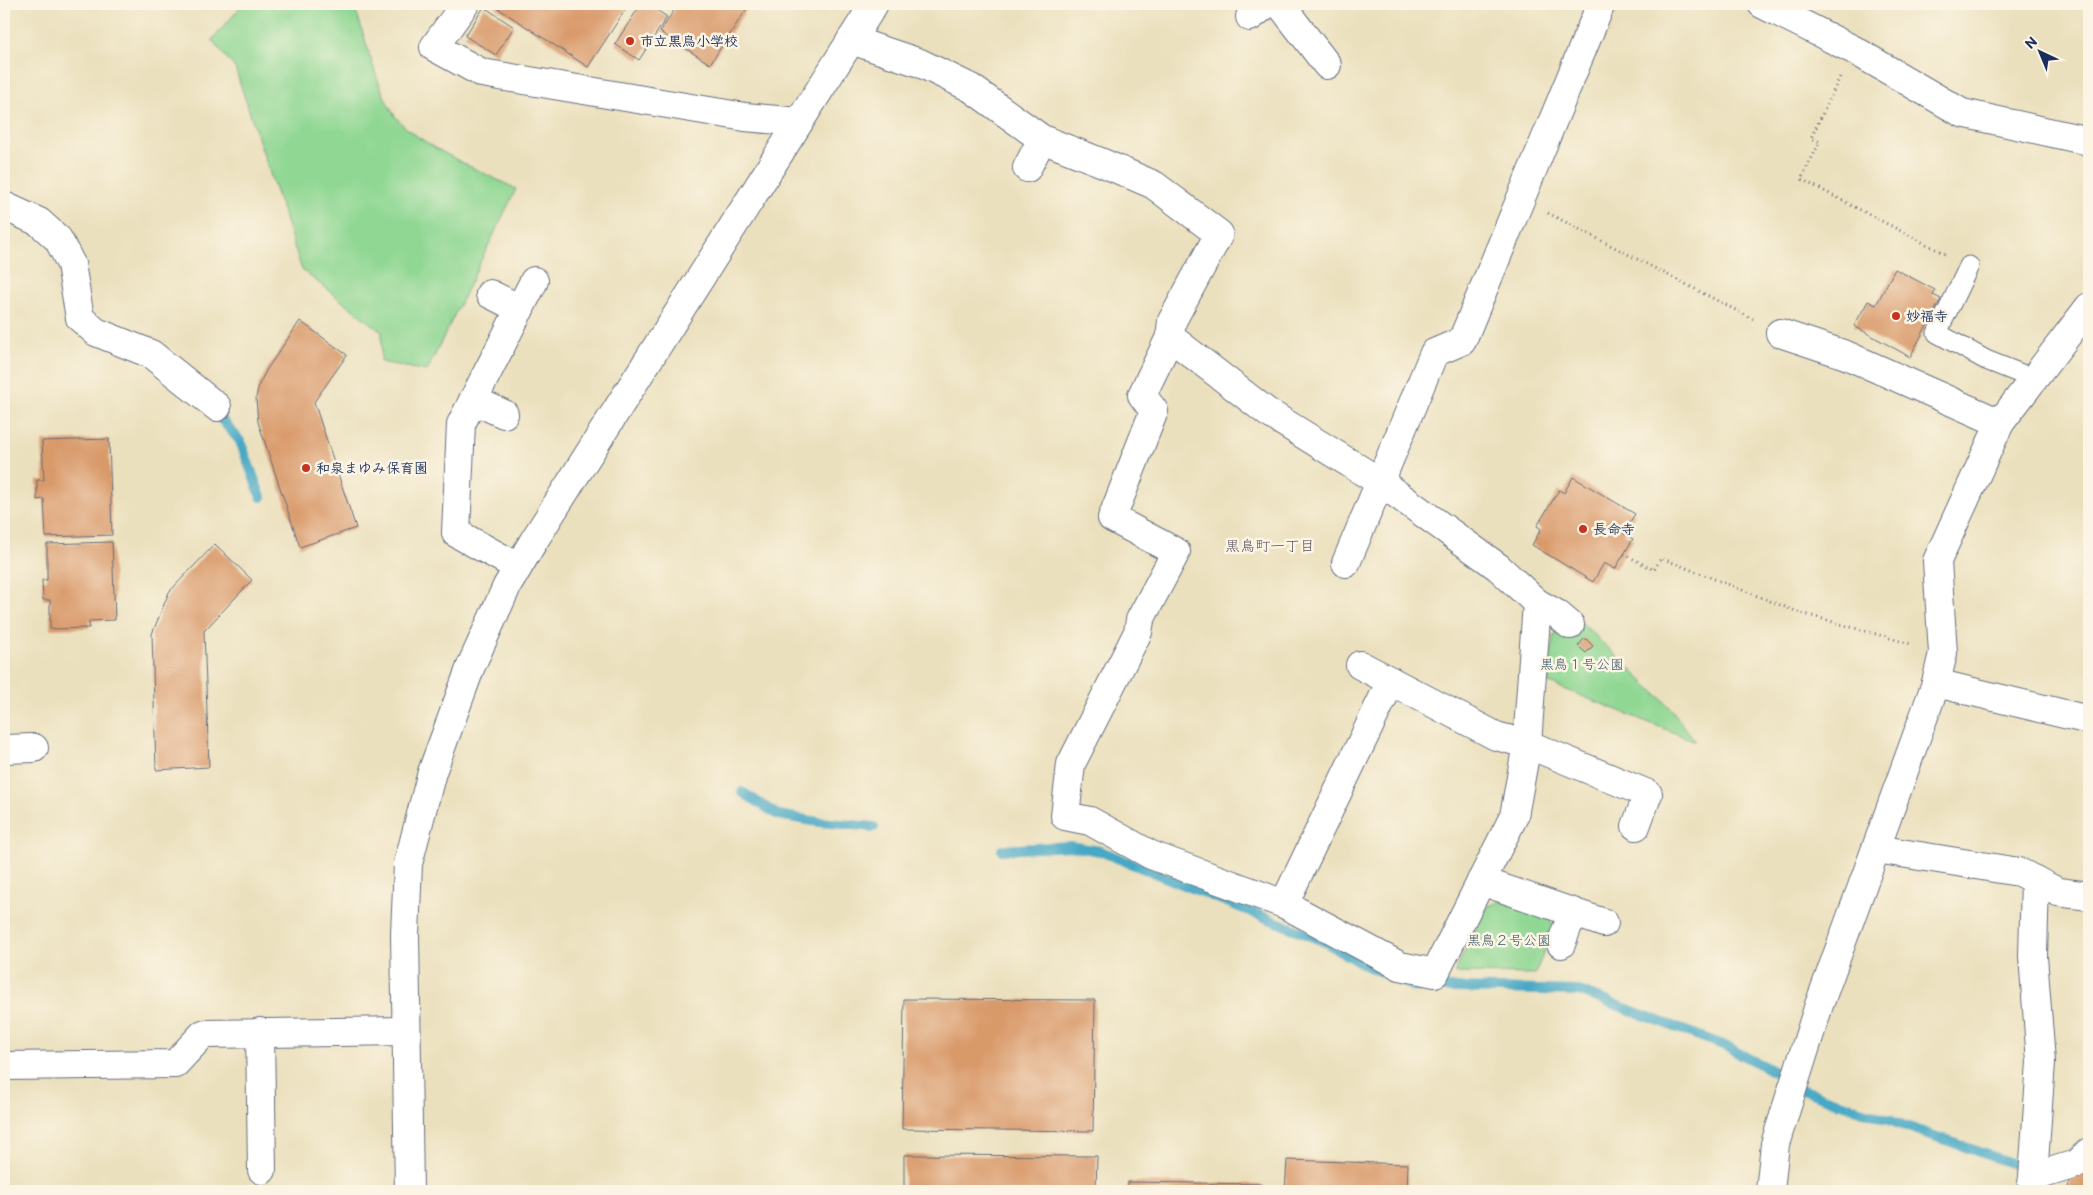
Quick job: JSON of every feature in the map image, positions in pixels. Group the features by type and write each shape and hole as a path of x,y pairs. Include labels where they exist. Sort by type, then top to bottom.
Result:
{"street":[{"path":"465,4 434,47 482,73 745,117 800,122"},
{"path":"409,1191 405,934 408,864 432,772 471,666 507,586 518,567 874,4"},
{"path":"1280,4 1327,65"},
{"path":"1346,563 1434,353 1462,341 1601,4"},
{"path":"1762,4 1854,50 1962,113 2089,141"},
{"path":"851,40 920,63 971,88 1042,139 1154,185 1219,234 1172,321 1170,337 1142,395 1154,411 1112,518 1176,552 1140,620 1138,632 1071,764 1065,816 1090,821 1151,855 1284,904 1400,966 1435,973 1514,816 1527,744 1537,603"},
{"path":"1027,168 1042,139"},
{"path":"4,206 39,222 58,239 72,264 80,318 96,332 151,354 217,407"},
{"path":"518,567 456,533 461,424 534,281"},
{"path":"490,294 520,309"},
{"path":"1770,1191 1775,1144 1819,1005 1936,683 1943,653 1936,561 2000,422 2089,308"},
{"path":"1780,333 1846,355 2000,422"},
{"path":"1170,337 1267,412 1380,482 1498,567 1537,603 1557,614 1570,625"},
{"path":"473,400 504,414"},
{"path":"1360,665 1496,736 1527,744 1648,794 1636,826"},
{"path":"1284,904 1391,681"},
{"path":"1936,683 2089,720"},
{"path":"4,749 34,748"},
{"path":"1876,848 2019,872 2058,892 2089,896"},
{"path":"2035,880 2034,956 2041,1062 2032,1184 2076,1164 2089,1152"},
{"path":"1481,881 1604,923"},
{"path":"1561,944 1572,912"},
{"path":"4,1066 175,1064 203,1034 406,1031"},
{"path":"260,1032 262,1170"}],"lane":[{"path":"1969,266 1936,332 1986,360 2034,380"}],"path":[{"path":"1854,50 1811,138 1820,142 1801,180 1969,266"},
{"path":"1520,201 1559,218 1780,333"},
{"path":"1624,554 1654,570 1661,558 1798,612 1943,653"}],"green space":[{"path":"243,4 344,4 356,11 383,93 395,116 404,126 433,147 516,189 427,371 381,362 382,332 302,270 235,68 212,40"},
{"name":"黒鳥１号公園","path":"1581,622 1669,706 1695,741 1549,683 1553,636"},
{"name":"黒鳥２号公園","path":"1500,901 1547,916 1554,928 1535,974 1454,973 1487,907"}],"building":[{"path":"499,4 629,4 588,67 496,7"},
{"path":"641,4 648,4 667,17 639,60 615,44"},
{"path":"678,4 750,4 710,64 660,32"},
{"path":"484,7 514,27 496,55 465,36"},
{"name":"妙福寺","path":"1895,269 1935,290 1933,295 1941,299 1910,357 1854,326 1868,301 1876,305"},
{"path":"300,321 347,355 314,402 356,528 300,547 258,422 256,398 259,384 267,369"},
{"path":"109,439 112,535 46,537 44,499 37,500 37,480 44,480 42,441"},
{"path":"1573,477 1635,514 1623,533 1633,539 1615,569 1604,563 1593,582 1532,545 1541,529 1537,526 1559,490 1564,493"},
{"path":"112,542 115,620 89,621 89,628 50,629 50,600 43,600 42,580 47,580 47,544"},
{"path":"215,544 252,580 204,631 209,767 156,770 152,634 169,592"},
{"path":"1585,638 1593,646 1586,653 1578,646"},
{"path":"904,999 1095,1000 1093,1131 902,1129"},
{"path":"904,1155 1097,1156 1096,1191 904,1191"},
{"path":"1287,1160 1408,1164 1407,1191 1285,1191"},
{"path":"2070,1169 2089,1170 2089,1191 2068,1191"},
{"path":"1128,1182 1261,1184 1261,1191 1127,1191"}],"waterway":[{"path":"214,411 240,441 261,497"},
{"path":"742,792 778,815 819,822 874,827"},
{"path":"1002,850 1070,846 1100,851 1321,940 1367,966 1414,987 1579,991 1723,1045 1790,1080"},
{"path":"1803,1090 2028,1169"}],"place":[{"name":"市立黒鳥小学校","path":"630,41"},
{"name":"妙福寺","path":"1896,316"},
{"name":"和泉まゆみ保育園","path":"306,468"},
{"name":"長命寺","path":"1583,529"}],"district":[{"name":"黒鳥町一丁目","path":"1270,546"}]}
